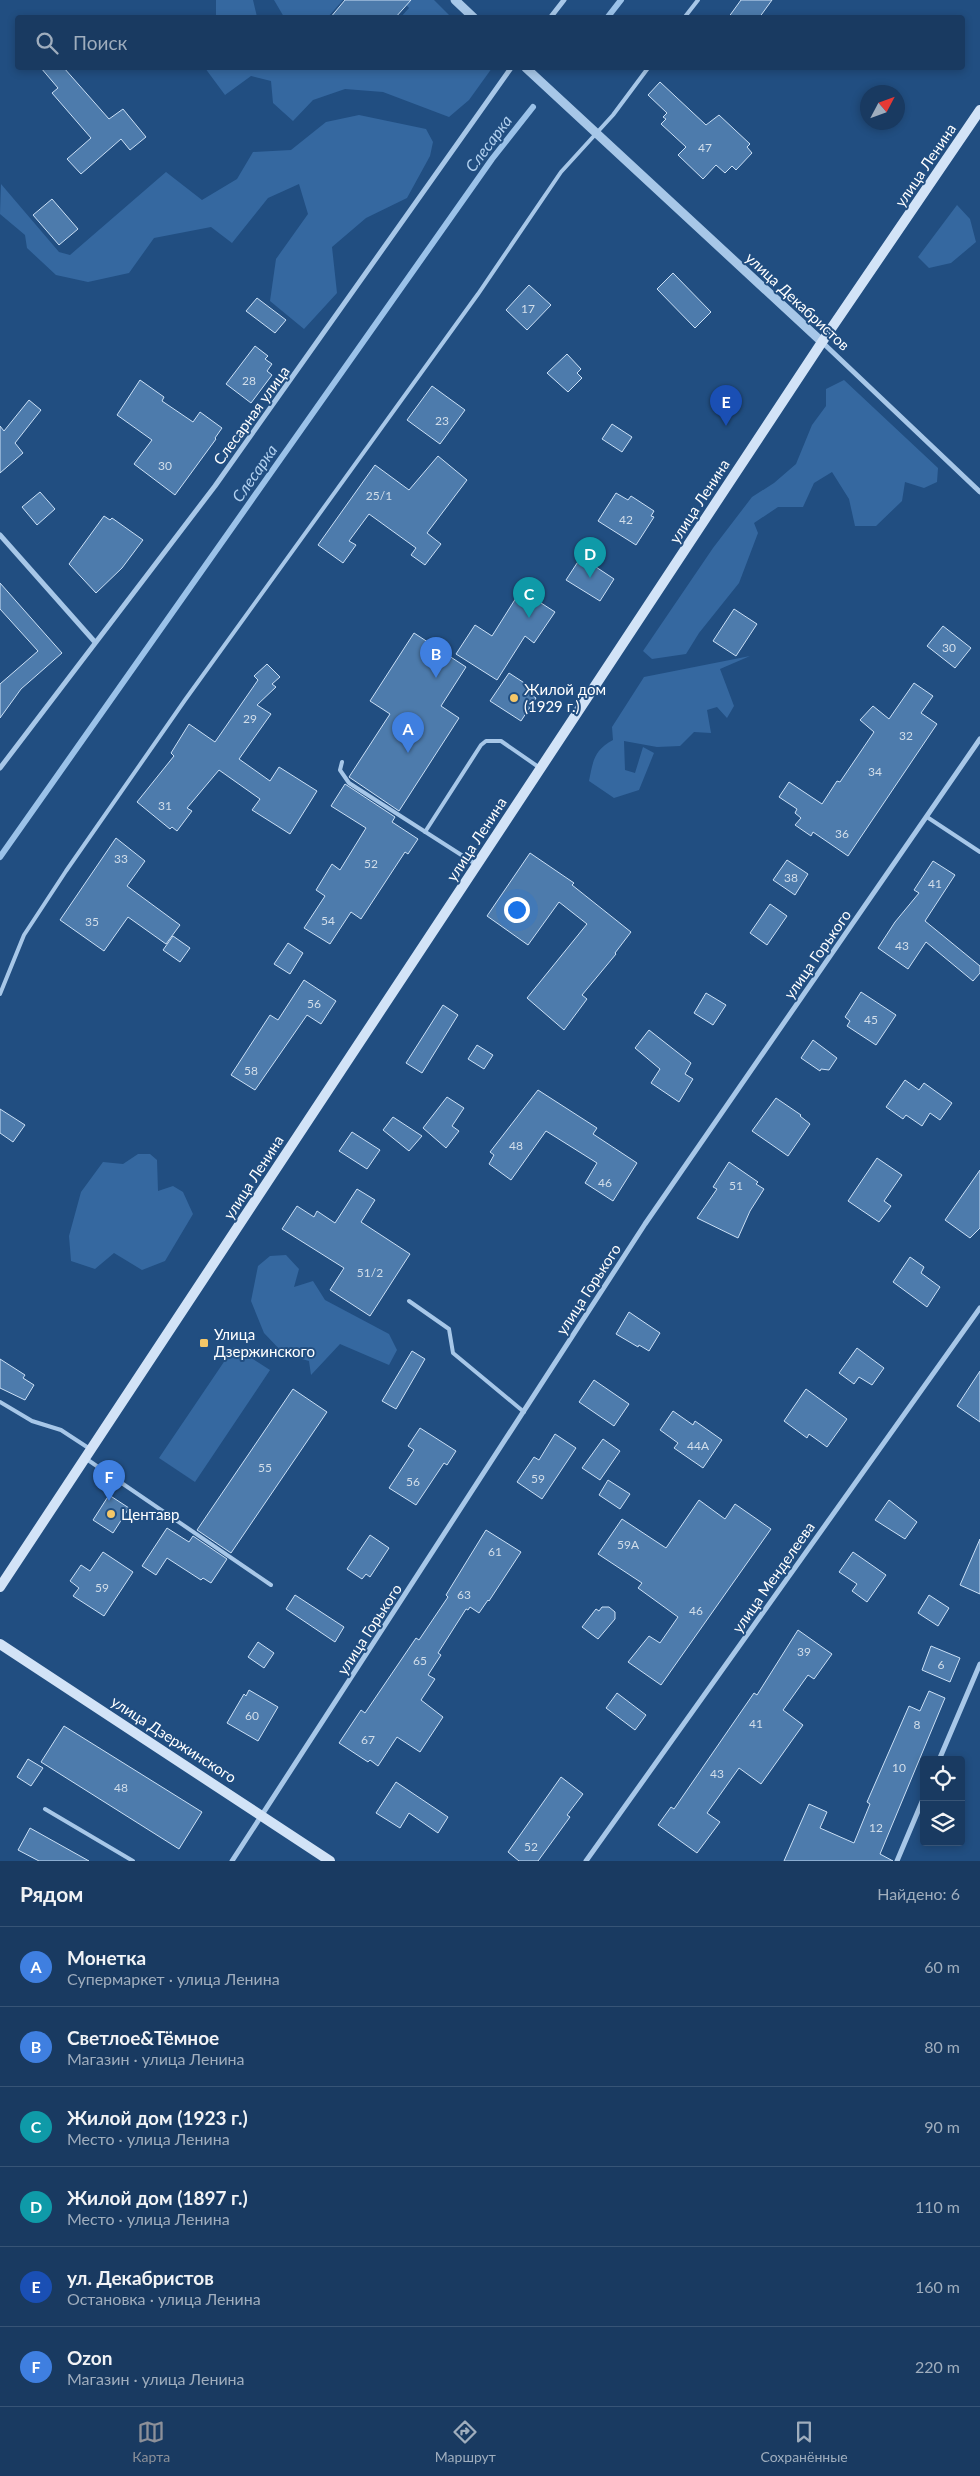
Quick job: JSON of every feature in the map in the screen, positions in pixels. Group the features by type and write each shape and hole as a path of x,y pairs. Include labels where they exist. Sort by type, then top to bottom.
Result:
{"main road":[{"name":"улица Ленина","path":"0,1587 822,342 980,110"},
{"name":"улица Дзержинского","path":"0,1644 330,1861"}],"street":[{"path":"455,0 471,15"},
{"path":"552,15 564,0"},
{"name":"Слесарная улица","path":"0,768 94,641 215,486 510,70"},
{"name":"улица Декабристов","path":"528,70 822,342 980,492"},
{"path":"0,535 94,641"},
{"name":"улица Горького","path":"232,1861 264,1816 645,1224 980,739"},
{"name":"улица Менделеева","path":"586,1861 980,1308"},
{"path":"941,1756 980,1664"},
{"path":"897,1861 922,1801"}],"lane":[{"path":"686,15 698,0"},
{"path":"0,994 24,935 66,871 185,700 478,294 561,172 596,132 614,115 647,70"},
{"path":"425,832 486,740 501,742 541,768"},
{"path":"342,762 340,770 349,783 477,865"},
{"path":"927,817 980,852"},
{"path":"409,1301 449,1329 453,1353 524,1412"},
{"path":"0,1402 32,1421 61,1430 88,1454 271,1585"},
{"path":"45,1809 133,1861"}],"shaded area":[{"path":"216,0 253,0 257,15 216,15"},
{"path":"274,0 343,0 330,15 283,15"},
{"path":"402,0 434,0 449,15 403,15 409,8"},
{"path":"206,70 491,70 469,100 449,117 383,92 345,89 313,100 293,121 273,103 271,81 251,76 225,95"},
{"path":"359,115 426,129 433,142 430,156 407,198 366,218 332,247 337,293 304,329 270,301 276,259 308,214 299,184 268,198 232,243 211,227 154,238 129,273 88,282 56,275 27,248 25,235 0,214 1,184 59,252 70,255 166,172 202,200 237,179 253,152 291,150 326,122"},
{"path":"957,205 970,219 976,242 951,263 929,268 918,257"},
{"path":"844,380 938,468 937,482 924,488 905,482 902,501 876,526 855,526 849,499 832,472 814,483 803,507 778,507 754,523 758,533 739,583 699,633 686,654 652,659 643,651 713,548 752,497 774,483 796,464 812,425 826,406 826,389"},
{"path":"750,656 720,669 734,706 727,718 717,707 707,710 711,733 694,732 680,746 657,747 624,741 625,770 635,773 643,747 654,753 639,790 614,798 589,781 595,757 602,748 613,740 612,727 644,677"},
{"path":"138,1154 150,1154 157,1160 158,1191 173,1186 183,1192 193,1214 165,1261 142,1270 114,1253 95,1269 71,1261 69,1236 81,1192 103,1162 123,1164"},
{"path":"286,1255 299,1269 294,1287 313,1281 325,1300 389,1334 397,1350 389,1365 340,1344 311,1375 309,1361 284,1354 264,1333 251,1301 258,1266 270,1256"},
{"path":"234,1347 270,1370 195,1482 159,1458"}],"building":[{"path":"345,0 411,0 398,15 332,15"},
{"path":"741,0 772,0 761,15 730,15"},
{"path":"43,70 66,70 109,119 123,109 146,137 130,150 121,139 81,174 67,159 91,138 52,93 58,88"},
{"path":"660,82 706,125 719,115 750,144 747,147 752,153 736,170 732,166 725,173 716,165 703,179 678,155 686,147 661,124 666,119 663,117 667,113 648,95"},
{"path":"52,199 78,229 59,245 33,215"},
{"path":"673,273 711,312 695,328 657,289"},
{"path":"529,285 551,305 527,330 506,310"},
{"path":"257,298 286,320 275,333 246,311"},
{"path":"255,346 268,356 265,359 272,364 267,371 272,375 251,403 226,384"},
{"path":"567,354 581,369 577,373 582,378 568,392 547,373"},
{"path":"140,380 164,397 162,401 193,422 200,412 222,428 175,495 134,464 152,440 117,415"},
{"path":"432,386 465,410 440,444 407,420"},
{"path":"29,400 41,410 15,443 23,453 0,473 0,426 4,431"},
{"path":"612,424 632,437 622,452 602,439"},
{"path":"438,456 467,480 427,533 441,544 425,565 411,555 416,548 369,514 349,541 356,545 343,563 318,545 375,465 409,490"},
{"path":"40,492 55,509 37,525 22,507"},
{"path":"616,493 628,500 631,496 654,511 651,516 654,517 636,545 598,521"},
{"path":"104,516 110,520 112,518 143,540 122,568 96,593 69,564"},
{"path":"581,557 614,579 600,601 566,580"},
{"path":"0,583 62,653 21,689 0,718 0,684 38,651 0,609"},
{"path":"521,590 555,612 534,643 525,636 497,680 456,654 475,625 492,636"},
{"path":"734,609 757,624 736,656 713,641"},
{"path":"943,626 971,648 955,668 927,646"},
{"path":"414,633 466,667 441,706 459,718 399,811 349,777 390,714 370,701"},
{"path":"267,664 280,677 272,684 276,687 257,705 271,714 239,759 270,781 279,767 317,791 290,834 252,810 260,799 219,770 187,808 192,811 177,831 172,827 170,829 137,802 174,756 171,753 189,724 215,742 258,680 254,676"},
{"path":"509,673 529,686 525,691 536,698 521,721 490,701"},
{"path":"914,683 933,696 921,713 937,724 848,856 813,832 811,836 795,825 801,818 795,813 797,809 779,797 789,782 822,804 837,781 840,782 874,732 860,720 873,706 889,719"},
{"path":"345,784 395,817 392,822 418,839 408,854 405,852 361,919 351,912 330,944 304,928 325,896 316,890 332,864 340,870 366,828 331,806"},
{"path":"116,838 145,861 127,886 180,925 166,944 128,917 104,951 60,920"},
{"path":"530,853 574,883 572,885 631,932 616,954 582,995 587,999 564,1030 527,998 587,924 559,902 528,945 487,916"},
{"path":"787,860 808,874 795,895 773,880"},
{"path":"933,861 955,875 925,921 980,966 980,973 973,981 926,942 908,969 878,948 895,922 919,893 914,890"},
{"path":"770,904 787,916 767,945 750,933"},
{"path":"173,936 190,948 180,962 163,950"},
{"path":"288,943 303,953 290,974 274,964"},
{"path":"304,980 336,1001 321,1024 307,1015 255,1090 231,1075 270,1015 278,1020"},
{"path":"861,992 896,1015 876,1045 847,1026 850,1021 845,1017"},
{"path":"706,993 726,1005 713,1025 694,1013"},
{"path":"443,1005 458,1015 422,1073 406,1063"},
{"path":"649,1030 691,1063 685,1074 693,1079 679,1102 651,1083 660,1069 635,1048"},
{"path":"813,1040 837,1058 829,1070 821,1069 820,1071 801,1058"},
{"path":"477,1045 493,1055 484,1069 468,1059"},
{"path":"905,1080 919,1090 924,1083 952,1103 940,1120 930,1113 922,1126 906,1115 903,1119 886,1107"},
{"path":"538,1090 597,1128 593,1134 637,1163 613,1201 585,1183 597,1163 546,1131 511,1180 489,1164 494,1155 490,1152"},
{"path":"447,1097 464,1108 452,1126 459,1131 446,1148 423,1128"},
{"path":"776,1098 801,1115 810,1124 788,1156 752,1131"},
{"path":"0,1109 25,1125 13,1142 0,1133"},
{"path":"393,1117 422,1136 409,1151 383,1130"},
{"path":"352,1132 380,1150 367,1169 339,1151"},
{"path":"877,1158 902,1175 884,1201 891,1206 879,1222 848,1201"},
{"path":"729,1162 758,1182 756,1184 764,1189 750,1211 738,1238 697,1218 717,1189 713,1187"},
{"path":"980,1170 980,1228 970,1238 945,1220"},
{"path":"357,1189 375,1200 361,1222 410,1254 370,1316 330,1290 344,1268 282,1229 297,1206 314,1217 317,1211 335,1223"},
{"path":"910,1257 924,1267 921,1273 940,1287 927,1307 893,1282"},
{"path":"629,1312 660,1333 649,1351 616,1334"},
{"path":"857,1348 884,1368 872,1385 859,1377 854,1384 839,1373"},
{"path":"412,1351 425,1359 396,1409 382,1401"},
{"path":"0,1359 25,1375 23,1378 34,1385 25,1400 0,1388"},
{"path":"980,1371 980,1422 957,1406"},
{"path":"594,1380 629,1404 614,1426 579,1402"},
{"path":"293,1389 327,1412 231,1553 197,1530"},
{"path":"806,1389 847,1419 827,1447 809,1434 807,1438 784,1421"},
{"path":"673,1411 693,1425 695,1421 722,1440 703,1468 674,1448 678,1443 660,1430"},
{"path":"420,1428 456,1451 447,1465 444,1463 416,1505 389,1488 414,1450 408,1446"},
{"path":"555,1434 576,1448 542,1499 517,1482 534,1457 539,1460"},
{"path":"603,1439 620,1451 600,1480 582,1468"},
{"path":"608,1480 630,1494 620,1509 599,1495"},
{"name":"Центавр","path":"109,1495 129,1508 113,1533 93,1520"},
{"path":"699,1500 725,1519 735,1504 771,1529 661,1685 628,1662 649,1636 660,1643 678,1617 638,1588 642,1583 598,1554 622,1519 666,1548"},
{"path":"889,1500 917,1522 905,1539 875,1520"},
{"path":"167,1528 189,1542 193,1536 227,1559 211,1583 203,1578 201,1580 167,1558 156,1575 142,1566"},
{"path":"486,1530 521,1552 489,1601 479,1613 470,1607 468,1610 466,1609 438,1653 441,1655 428,1675 435,1679 421,1700 443,1717 420,1752 397,1737 378,1766 370,1760 368,1762 339,1743 361,1710 365,1713 416,1638 419,1640 448,1597 446,1595"},
{"path":"370,1535 389,1548 370,1577 366,1574 362,1579 347,1569"},
{"path":"980,1539 980,1594 960,1585"},
{"path":"103,1552 133,1572 104,1616 73,1596 79,1588 70,1581 81,1565 90,1571"},
{"path":"853,1552 886,1575 867,1602 852,1591 857,1584 839,1572"},
{"path":"295,1595 344,1627 335,1642 286,1609"},
{"path":"929,1595 949,1608 938,1626 918,1613"},
{"path":"602,1607 609,1607 615,1612 615,1619 598,1639 582,1627 596,1609 599,1611"},
{"path":"798,1630 832,1654 814,1679 808,1675 783,1710 803,1725 761,1784 739,1768 707,1813 720,1822 697,1853 658,1825 671,1807 674,1809 754,1693 757,1695"},
{"path":"258,1642 274,1653 264,1668 248,1657"},
{"path":"931,1646 960,1658 950,1682 922,1670"},
{"path":"249,1690 278,1707 258,1741 227,1723 244,1694 246,1696"},
{"path":"929,1691 945,1698 880,1854 893,1861 784,1861 809,1804 827,1812 820,1828 854,1843 870,1804 867,1802 909,1706 920,1711"},
{"path":"617,1693 646,1715 635,1730 606,1708"},
{"path":"64,1726 202,1812 179,1849 41,1762"},
{"path":"28,1759 43,1768 31,1786 17,1777"},
{"path":"561,1777 583,1794 567,1815 570,1817 538,1861 519,1861 508,1852"},
{"path":"396,1782 448,1817 438,1833 409,1813 400,1828 376,1813"},
{"path":"30,1828 89,1861 39,1861 18,1850"}],"waterway":[{"name":"Слесарка","path":"609,15 621,0"},
{"name":"Слесарка","path":"0,857 492,159 533,107"}],"place":[{"name":"ул. Декабристов","path":"726,426"},
{"name":"Жилой дом (1897 г.)","path":"590,578"},
{"name":"Жилой дом (1923 г.)","path":"529,618"},
{"name":"Светлое&Тёмное","path":"436,678"},
{"name":"Жилой дом (1929 г.)","path":"514,698"},
{"name":"Монетка","path":"408,753"},
{"name":"Улица Дзержинского","path":"204,1343"},
{"name":"Ozon","path":"109,1501"},
{"name":"Центавр","path":"111,1514"}]}
